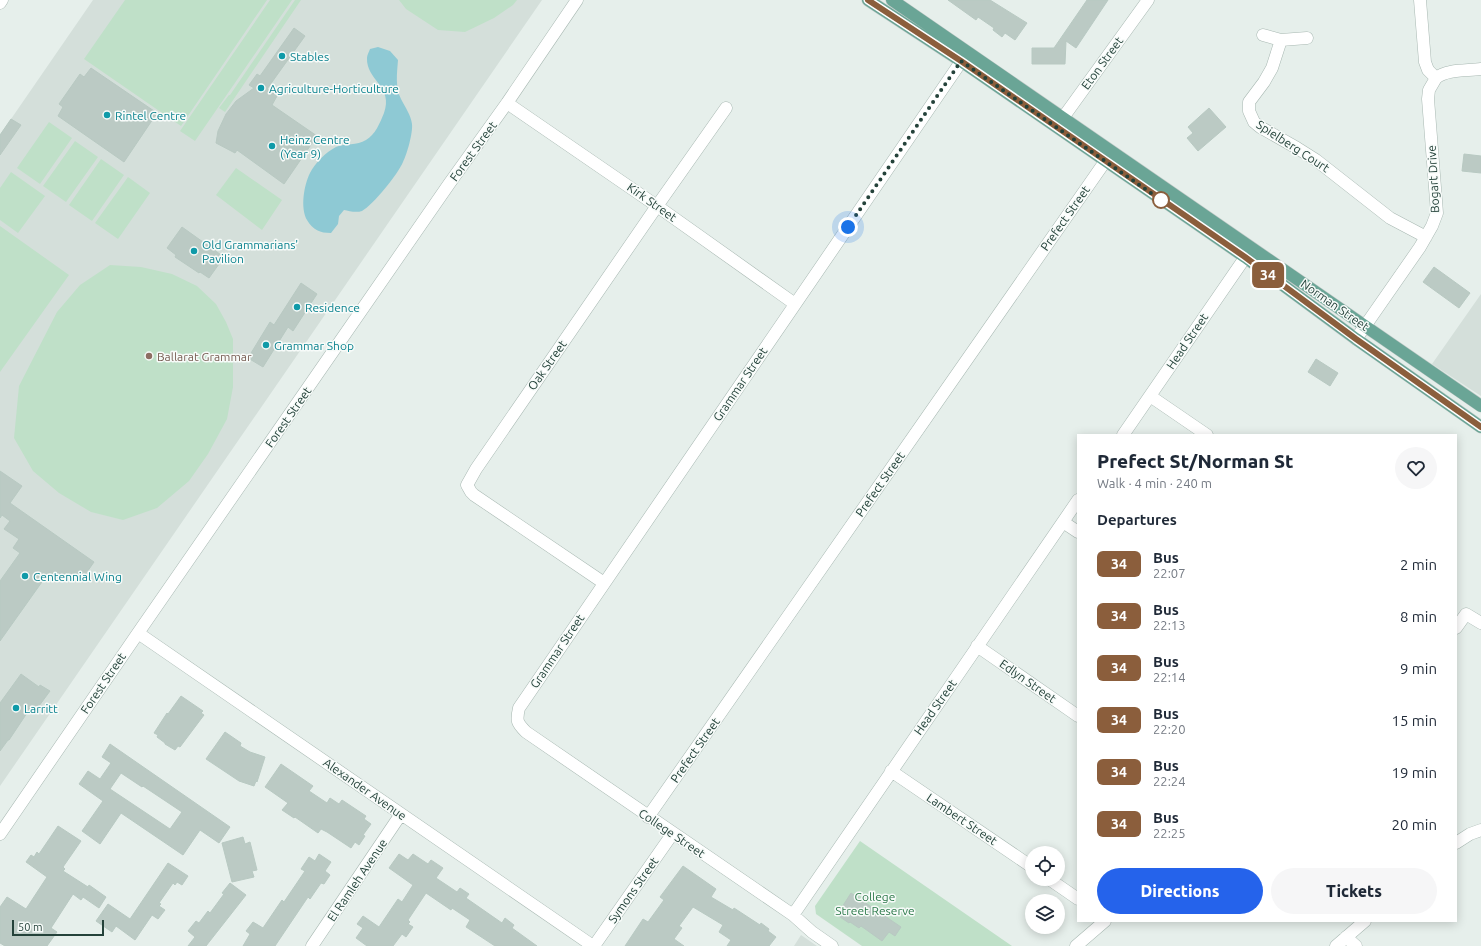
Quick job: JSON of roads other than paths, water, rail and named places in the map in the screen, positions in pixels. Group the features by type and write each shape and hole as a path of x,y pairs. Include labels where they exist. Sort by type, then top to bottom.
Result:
{"main road":[{"name":"Norman Street","path":"868,0 964,57 1248,253 1365,327 1481,406"},
{"name":"Norman Street","path":"892,0 964,57"},
{"name":"Norman Street","path":"1248,253 1356,339 1481,427"}],"street":[{"name":"Forest Street","path":"0,834 444,190 507,103 576,0"},
{"name":"Eton Street","path":"1059,122 1148,0"},
{"path":"1420,0 1425,62 1428,70 1436,78 1449,72 1481,69"},
{"path":"1263,35 1282,40 1307,38"},
{"name":"Spielberg Court","path":"1282,40 1272,68 1264,82 1249,102 1249,111 1254,122 1316,160 1390,218 1426,237"},
{"name":"Grammar Street","path":"516,718 519,708 964,57"},
{"name":"Bogart Drive","path":"1356,339 1426,237 1437,213 1428,99 1429,90 1436,78"},
{"name":"Kirk Street","path":"507,103 657,206 795,304"},
{"name":"Oak Street","path":"604,584 480,500 463,486 726,108"},
{"name":"Prefect Street","path":"648,817 1109,156"},
{"name":"Head Street","path":"1124,434 1248,253"},
{"path":"1150,396 1206,434"},
{"name":"Head Street","path":"793,915 1077,501"},
{"path":"1063,522 1077,531"},
{"path":"1457,624 1461,610 1481,623"},
{"name":"Alexander Avenue","path":"138,632 593,946"},
{"name":"Edlyn Street","path":"977,646 1077,715"},
{"name":"College Street","path":"516,718 519,725 526,732 793,915 812,932 832,946"},
{"name":"Lambert Street","path":"891,772 1025,862"},
{"name":"El Ramleh Avenue","path":"312,946 402,814"},
{"path":"1457,842 1470,834 1481,830"},
{"name":"Symons Street","path":"593,946 673,833"},
{"path":"1059,886 1077,898"},
{"path":"1076,946 1103,922"},
{"path":"1336,946 1364,922"},
{"path":"1346,937 1356,946"}],"water":[{"path":"378,47 390,51 398,60 398,90 412,124 412,133 408,149 396,174 385,189 367,208 360,212 344,210 339,216 338,224 331,233 320,232 314,229 305,215 303,203 306,184 315,165 328,152 336,147 359,143 366,140 375,132 379,125 386,104 385,97 383,90 368,66 367,58 370,49"}],"place":[{"name":"Stables","path":"282,56"},
{"name":"Agriculture-Horticulture","path":"261,88"},
{"name":"Rintel Centre","path":"107,115"},
{"name":"Heinz Centre (Year 9)","path":"272,146"},
{"name":"Old Grammarians' Pavilion","path":"194,251"},
{"name":"Residence","path":"297,307"},
{"name":"Grammar Shop","path":"266,345"},
{"name":"Ballarat Grammar","path":"149,356"},
{"name":"Centennial Wing","path":"25,576"},
{"name":"Larritt","path":"16,708"}],"park label":[{"name":"College Street Reserve","path":"875,903"}]}
